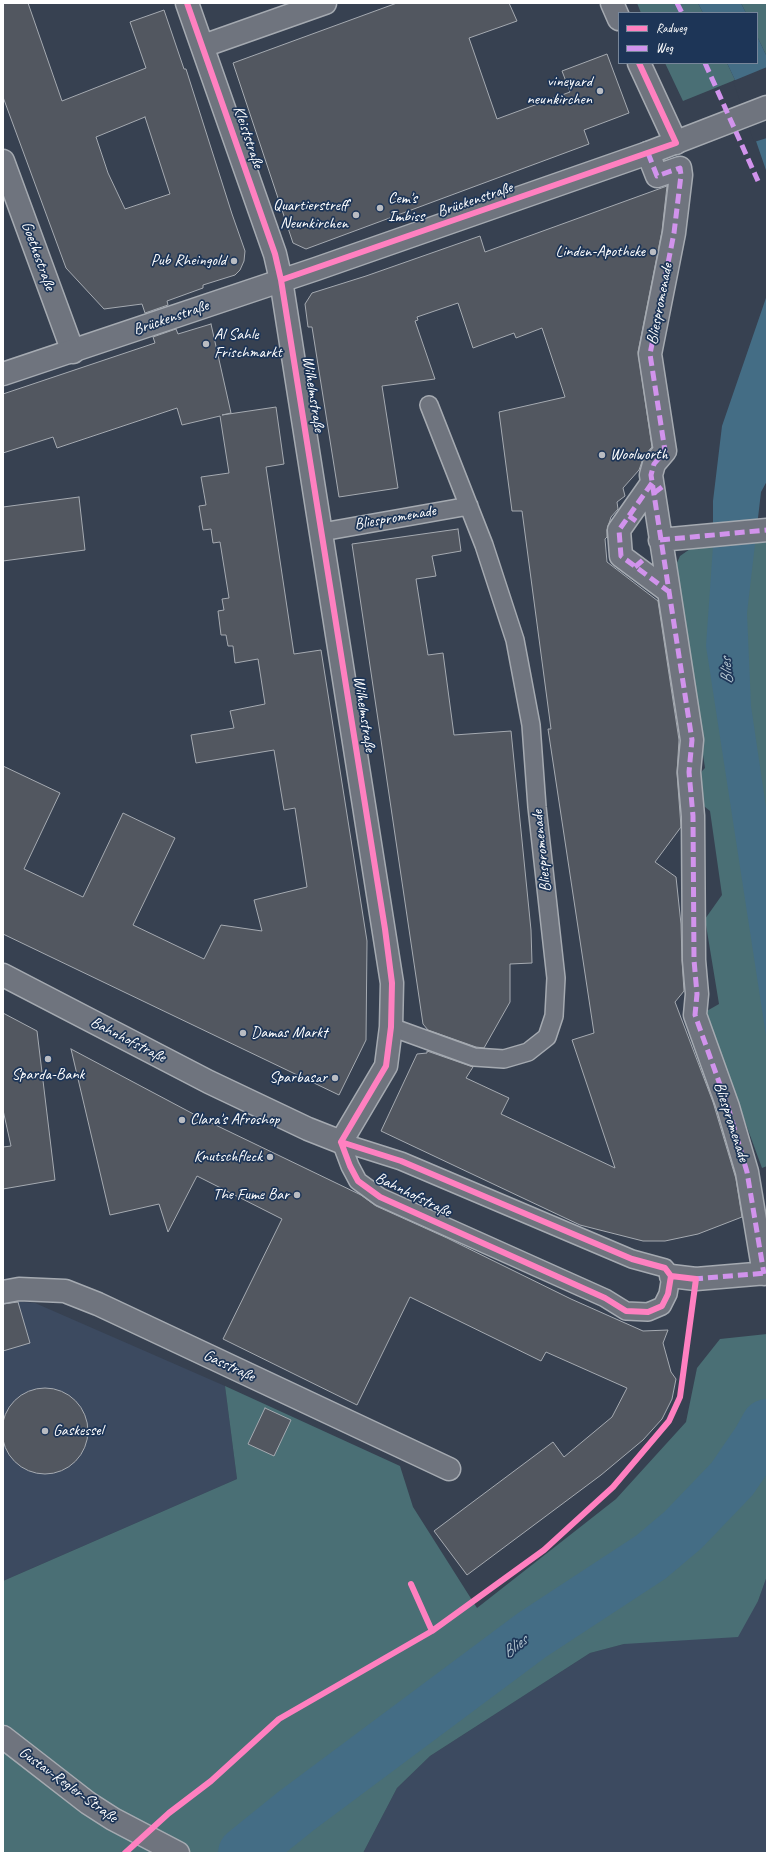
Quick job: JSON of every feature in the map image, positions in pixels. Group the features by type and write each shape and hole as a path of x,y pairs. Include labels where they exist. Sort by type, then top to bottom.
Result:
{"street":[{"name":"Kleiststraße","path":"187,3 275,254 281,280"},
{"path":"203,46 325,3"},
{"path":"612,3 618,17"},
{"path":"639,64 676,143"},
{"name":"Brückenstraße","path":"3,374 73,352 648,153 767,107"},
{"name":"Bliespromenade","path":"648,153 657,176 680,168 681,175 674,233 650,354 665,451 654,464 651,476 656,488 660,540 692,740 689,772 693,816 694,960 697,994 695,1015 728,1107 747,1172 766,1274"},
{"name":"Goethestraße","path":"3,161 73,352"},
{"name":"Wilhelmstraße","path":"281,280 386,937 392,983 391,1027 386,1066 341,1142"},
{"name":"Bliespromenade","path":"656,488 633,518 620,530 621,556 639,563 668,591"},
{"path":"660,540 767,530"},
{"name":"Bahnhofstraße","path":"3,975 209,1082 308,1129 341,1142"},
{"name":"Bahnhofstraße","path":"671,1276 696,1279 766,1274"},
{"name":"Gasstraße","path":"3,1292 19,1289 65,1291 98,1304 448,1469"},
{"name":"Gustav-Regler-Straße","path":"3,1736 88,1803 113,1819 178,1853"}],"lane":[{"name":"Bliespromenade","path":"391,1027 474,1057 504,1059 528,1052 547,1037 554,1016 556,978 537,807 531,725 515,640 484,545 429,405"},
{"name":"Bliespromenade","path":"322,532 469,506"},
{"name":"Bahnhofstraße","path":"341,1142 401,1161 632,1259 665,1268 671,1276 668,1294 662,1306 648,1312 626,1311 605,1298 380,1197 358,1181 350,1166 341,1142"}],"shaded area":[{"path":"13,1301 35,1303 225,1386 237,1479 3,1581 3,1303"},
{"path":"767,1576 767,1853 363,1853 397,1788 430,1756 590,1653 624,1644 758,1601"}],"green space":[{"path":"637,3 698,3 702,12 641,12"},
{"path":"741,3 767,3 767,57 758,38 758,12 746,12"},
{"path":"665,64 727,64 735,80 683,101"},
{"path":"767,541 767,1166 762,1168 705,1012 719,1004 705,919 722,895 710,811 700,803 698,775 705,768 675,567 680,556 690,549"},
{"path":"767,1334 767,1576 758,1601 738,1637 624,1644 590,1653 430,1756 397,1788 363,1853 3,1853 3,1581 237,1479 225,1386 400,1466 413,1507 477,1608 616,1499 686,1422 697,1368 720,1339"}],"water":[{"path":"698,3 741,3 746,12 702,12"},
{"path":"758,38 767,57 767,173 735,80 727,64 758,64"},
{"path":"767,295 767,481 761,492 747,613 751,706 767,814 767,1042 706,646 713,546 713,501 722,426"}],"pier":[{"path":"767,67 767,138 754,142 733,81"}],"building":[{"path":"3,3 28,3 62,101 146,68 130,22 164,10 184,69 186,69 245,251 244,261 240,270 235,275 203,285 203,288 167,301 168,305 145,313 142,304 104,309 66,268 3,97","holes":["145,117 170,194 125,209 108,173 96,137"]},
{"path":"397,3 509,3 517,21 469,38 497,119 570,92 562,71 607,54 629,113 584,130 589,144 306,249 293,243 233,63"},
{"path":"667,186 662,231 638,352 652,447 644,456 639,470 623,488 625,496 617,502 618,509 611,517 607,530 607,537 605,539 607,562 658,601 679,740 677,773 681,827 655,862 676,877 681,924 684,991 675,1002 713,1102 736,1179 742,1217 698,1234 665,1241 643,1241 580,1225 381,1131 417,1054 427,1053 427,1051 473,1067 466,1078 509,1098 501,1114 615,1168 572,1040 594,1033 548,729 551,729 522,511 512,511 499,412 565,397 542,328 516,338 514,333 473,348 458,303 417,317 418,320 415,321 435,379 382,386 398,488 339,497 312,327 308,327 305,304 312,293 366,276 480,236 485,252"},
{"path":"211,324 231,413 222,415 276,407 284,464 266,467 294,654 321,650 367,941 366,1040 339,1095 3,934 3,766 60,793 24,869 83,897 123,813 175,838 133,925 204,959 221,925 262,931 254,900 307,887 295,808 284,810 274,750 196,763 191,735 234,728 230,711 265,704 258,659 235,663 233,646 228,646 226,635 221,635 218,611 224,610 222,599 229,598 220,542 213,543 211,529 203,530 199,506 206,505 201,477 229,473 220,416 182,425 177,408 57,448 53,437 3,453 3,394 155,343 153,337 176,329 178,334"},
{"path":"79,497 85,550 3,561 3,507"},
{"path":"458,529 461,551 432,556 436,576 416,579 428,655 443,653 454,735 511,731 531,930 532,963 510,964 510,1002 484,1048 476,1047 428,1030 423,1024 352,544"},
{"path":"3,1013 37,1031 55,1180 3,1189 3,1147 11,1146 3,1110"},
{"path":"71,1049 201,1118 361,1195 376,1206 447,1238 571,1299 643,1331 668,1330 663,1343 671,1372 676,1379 672,1399 662,1419 643,1440 601,1475 467,1575 434,1531 553,1442 564,1457 612,1417 627,1388 546,1352 541,1361 410,1297 357,1405 223,1339 282,1219 197,1176 168,1232 159,1204 110,1215"},
{"path":"18,1302 30,1343 3,1351 3,1304"},
{"name":"Gaskessel","path":"45,1388 61,1392 75,1401 84,1415 88,1431 84,1447 75,1461 61,1470 45,1474 29,1470 15,1461 6,1447 2,1431 6,1415 15,1401 29,1392"},
{"path":"265,1408 291,1420 274,1456 248,1444"}],"waterway":[{"name":"Blies","path":"244,1853 296,1811 532,1635 651,1557 683,1530 732,1479 767,1425"}],"marked path":[{"path":"677,3 682,12"},
{"path":"705,64 758,181"},
{"path":"648,153 657,176 680,168 681,175 674,233 650,354 665,451 654,464 651,475 692,740 689,772 693,816 694,960 697,994 695,1015 728,1107 747,1172 764,1274"},
{"path":"652,483 619,530 621,556 668,591"},
{"path":"654,493 662,487"},
{"path":"629,516 636,521"},
{"path":"660,540 767,530"},
{"path":"635,567 643,560"},
{"path":"693,1279 767,1273"}],"cycle path":[{"path":"187,3 275,254 281,280 385,929 392,983 391,1027 386,1066 341,1142"},
{"path":"281,280 676,143 639,64"},
{"path":"341,1142 401,1161 632,1259 665,1268 671,1276 668,1294 662,1306 648,1312 626,1311 605,1298 380,1197 358,1181 350,1166 341,1142"},
{"path":"125,1853 169,1813 211,1781 279,1719 432,1631 544,1550 613,1487 669,1421 680,1397 696,1279 671,1276"},
{"path":"411,1584 432,1631"}],"place":[{"name":"vineyard neunkirchen","path":"600,91"},
{"name":"Cem's Imbiss","path":"380,208"},
{"name":"Quartierstreff Neunkirchen","path":"356,215"},
{"name":"Linden-Apotheke","path":"653,252"},
{"name":"Pub Rheingold","path":"234,261"},
{"name":"Al Sahle Frischmarkt","path":"206,344"},
{"name":"Woolworth","path":"602,455"},
{"name":"Damas Markt","path":"243,1033"},
{"name":"Sparda-Bank","path":"48,1059"},
{"name":"Sparbasar","path":"335,1078"},
{"name":"Clara's Afroshop","path":"182,1120"},
{"name":"Knutschfleck","path":"270,1157"},
{"name":"The Fume Bar","path":"297,1195"},
{"name":"Gaskessel","path":"45,1431"}]}
